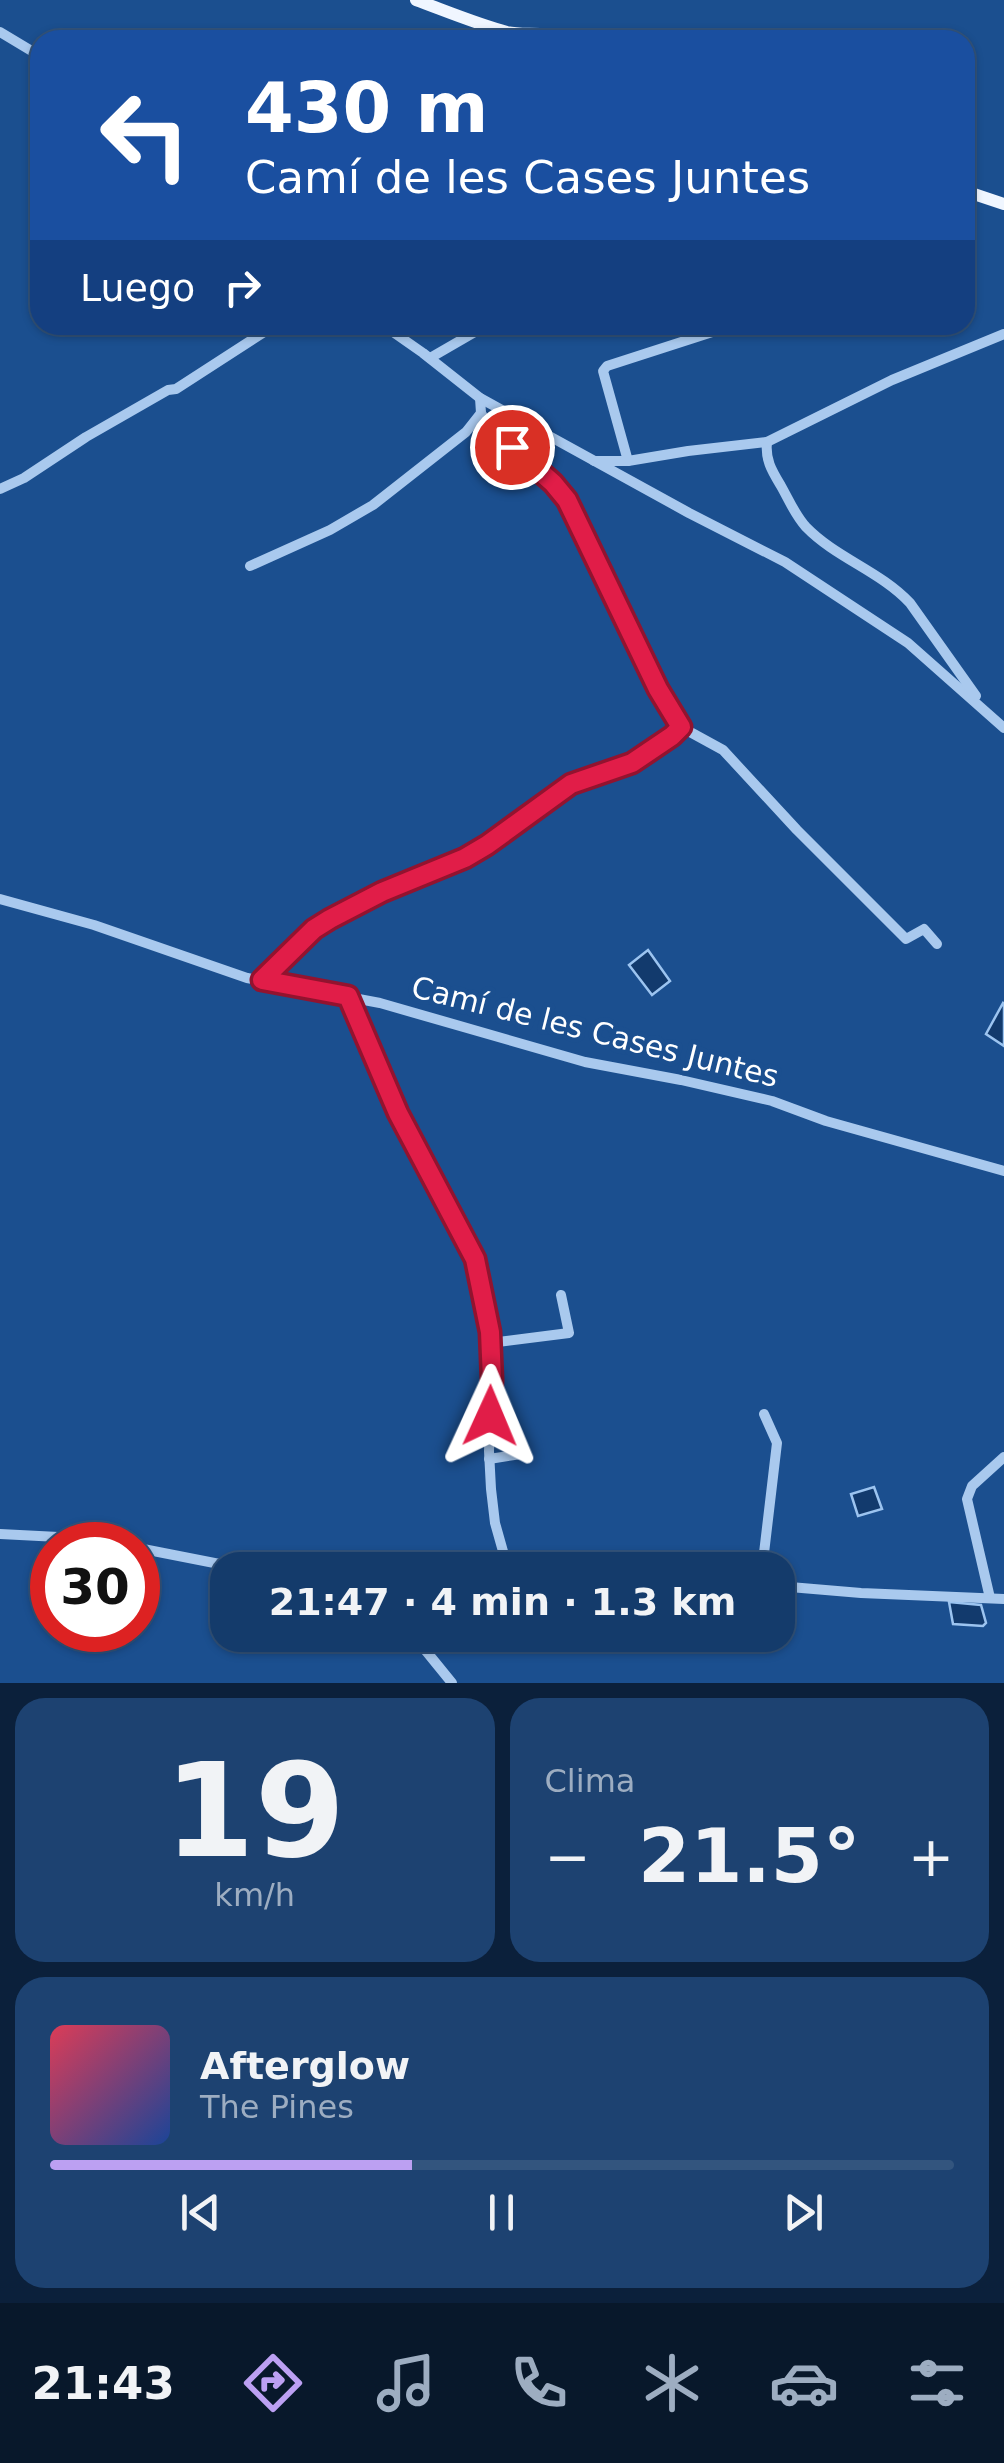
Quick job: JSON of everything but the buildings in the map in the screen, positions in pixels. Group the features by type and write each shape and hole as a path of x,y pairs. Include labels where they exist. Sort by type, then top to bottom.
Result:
{"main road":[{"path":"402,0 486,30"},
{"path":"416,0 502,30"},
{"path":"975,197 1004,207"}],"street":[{"path":"0,32 30,50"},
{"path":"593,461 628,461 767,442 892,380 1004,334"},
{"path":"0,489 168,390 176,389 260,335"},
{"path":"397,335 480,398 785,562 908,643 1004,728"},
{"path":"430,358 470,335"},
{"path":"628,461 604,370 703,335"},
{"path":"480,398 480,413 487,423 567,500 658,689 681,727 723,750 906,938 924,929 937,944"},
{"path":"250,566 330,530 373,505 466,432 480,413"},
{"path":"767,442 766,455 772,471 807,528 910,602 985,710"},
{"path":"262,980 314,929 330,919 382,892 465,858 571,784 632,763 681,727"},
{"name":"Camí de les Cases Juntes","path":"0,898 94,925 247,978 348,996 585,1062 772,1101 826,1121 1004,1171"},
{"path":"348,996 398,1113 475,1259 490,1343 490,1459 495,1523 503,1552"},
{"path":"490,1343 569,1334 561,1296"},
{"path":"764,1414 778,1443 764,1552"},
{"path":"490,1459 521,1454"},
{"path":"990,1598 967,1499 972,1486 1004,1457"},
{"path":"0,1534 30,1536"},
{"path":"160,1552 210,1562"},
{"path":"795,1587 1004,1599"},
{"path":"427,1652 452,1683"}],"water":[{"path":"648,950 670,981 652,995 629,965"},
{"path":"1004,1004 1004,1046 986,1034"},
{"path":"874,1487 882,1509 858,1516 851,1494"},
{"path":"949,1602 981,1605 986,1623 953,1624"}],"route":[{"path":"490,1416 490,1332 475,1259 398,1113 348,996 262,980 314,929 330,919 382,892 465,858 571,784 632,763 681,727 658,689 567,500 512,447"}]}
